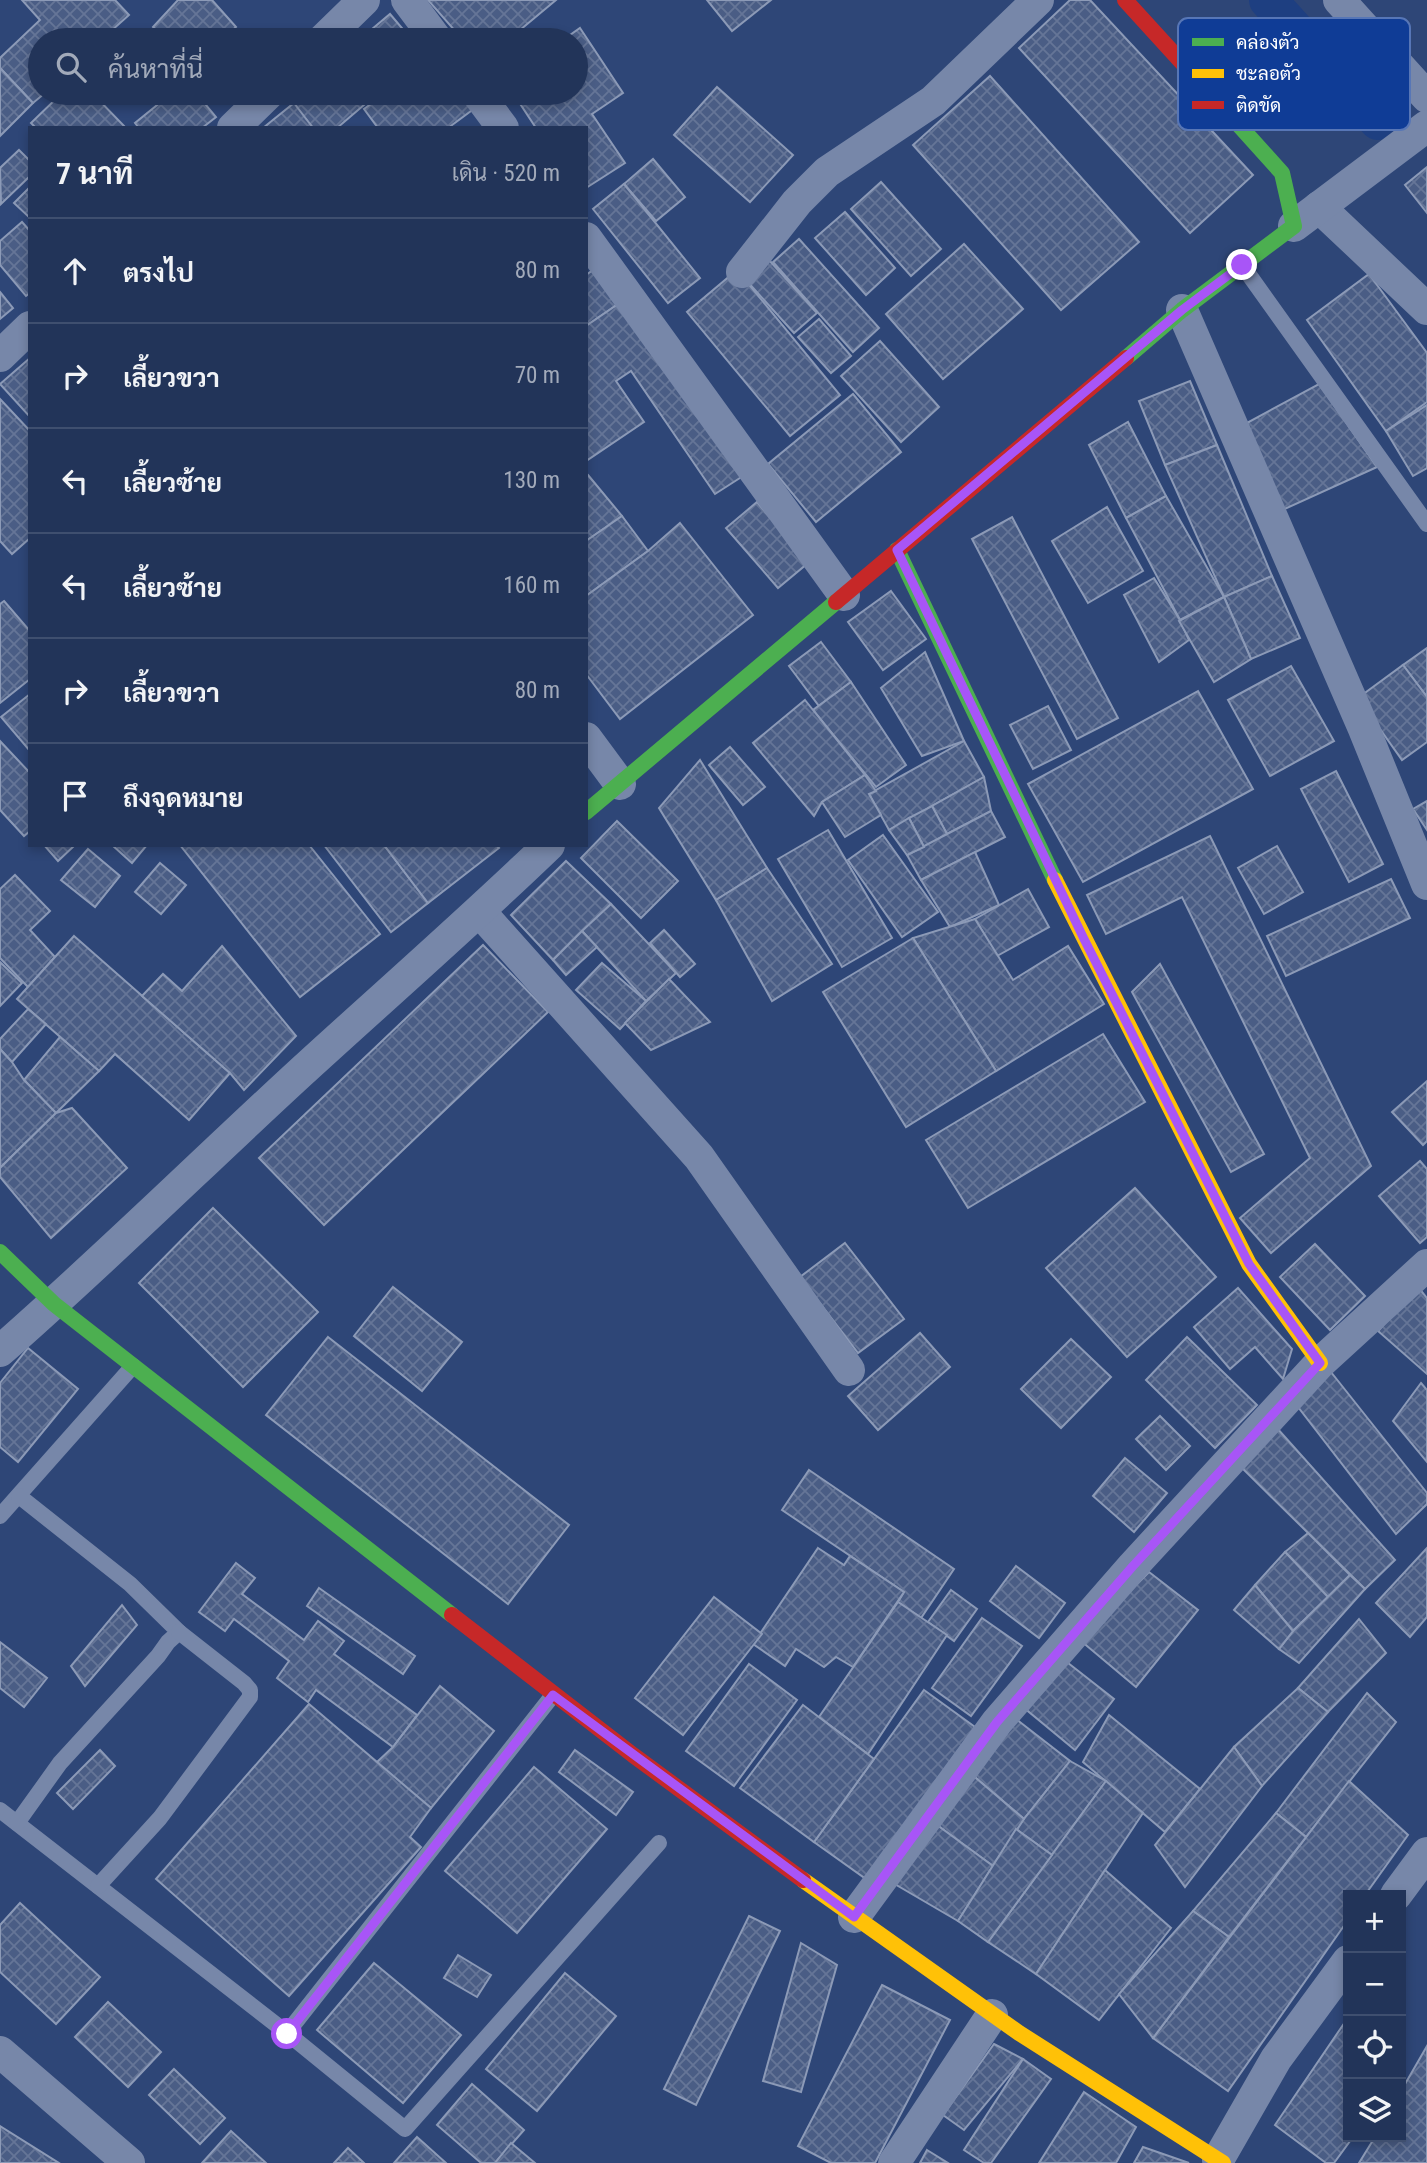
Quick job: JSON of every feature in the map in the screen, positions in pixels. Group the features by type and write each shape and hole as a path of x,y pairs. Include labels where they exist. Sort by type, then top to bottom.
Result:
{"street":[{"path":"335,28 364,0"},
{"path":"407,0 428,28"},
{"path":"742,272 797,202 827,172 933,101 1038,0"},
{"path":"1125,0 1178,58"},
{"path":"1339,0 1355,18"},
{"path":"1410,78 1427,97"},
{"path":"235,126 257,105"},
{"path":"486,105 502,126"},
{"path":"588,810 1182,310 1427,126"},
{"path":"1243,130 1282,173 1294,226"},
{"path":"1319,206 1427,309"},
{"path":"588,241 844,594"},
{"path":"1182,310 1364,729 1427,884"},
{"path":"0,356 28,329"},
{"path":"897,550 1084,939 1249,1264 1320,1363"},
{"path":"588,741 620,784"},
{"path":"0,1351 54,1304 299,1074 480,912 547,847"},
{"path":"480,912 699,1157 849,1370"},
{"path":"0,1252 54,1304 553,1695 992,2015 1221,2161 1276,2059 1343,1968"},
{"path":"854,1917 997,1722 1133,1566 1320,1363 1427,1265"},
{"path":"1400,1890 1427,1853"},
{"path":"894,2163 992,2015"},
{"path":"0,2052 129,2163"}],"lane":[{"path":"1242,265 1427,524"},
{"path":"0,1516 133,1366"},
{"path":"19,1496 130,1584 180,1632 250,1690 250,1697 160,1818 98,1886"},
{"path":"17,1823 61,1763 168,1642 180,1632"},
{"path":"287,2034 553,1695"},
{"path":"0,1810 405,2129 659,1843"}],"building":[{"path":"22,0 115,0 129,15 114,28 32,28 40,20"},
{"path":"178,0 212,0 236,27 154,28"},
{"path":"428,0 556,0 522,28 452,28"},
{"path":"707,0 771,0 732,31"},
{"path":"1070,0 1090,0 1178,94 1178,130 1211,130 1253,175 1190,233 1019,48"},
{"path":"390,14 402,28 373,28"},
{"path":"28,31 28,98 0,68 0,58"},
{"path":"588,40 623,93 592,114 625,163 588,187 588,126 535,126 521,105 588,105"},
{"path":"0,68 28,98 28,105 31,105 0,136"},
{"path":"990,76 1139,242 1061,310 913,145"},
{"path":"717,87 793,155 750,202 674,135"},
{"path":"50,105 104,105 124,126 34,126 31,123"},
{"path":"157,105 206,105 216,117 205,126 137,126 135,123"},
{"path":"292,105 296,105 311,126 265,126"},
{"path":"294,105 364,105 339,126 311,126"},
{"path":"370,105 473,105 475,108 451,126 377,126 364,109"},
{"path":"19,150 28,159 28,178 1,204 0,168"},
{"path":"653,159 685,197 656,221 624,184"},
{"path":"1427,167 1427,213 1405,185"},
{"path":"881,182 941,249 911,276 851,209"},
{"path":"624,184 700,278 668,303 593,209"},
{"path":"28,189 28,216 14,203"},
{"path":"845,212 895,268 866,295 815,238"},
{"path":"22,222 28,229 26,296 0,265 0,241"},
{"path":"799,239 879,328 853,352 773,262"},
{"path":"964,244 1023,309 943,379 886,314"},
{"path":"769,260 817,313 794,333 746,280"},
{"path":"600,265 624,300 588,325 588,274"},
{"path":"737,270 840,395 790,436 687,312"},
{"path":"1369,274 1427,353 1427,402 1386,431 1307,320"},
{"path":"0,292 13,308 0,319"},
{"path":"624,300 743,476 715,494 631,371 616,381 644,422 588,460 588,325"},
{"path":"819,319 851,356 831,373 798,337"},
{"path":"880,341 939,407 901,442 841,376"},
{"path":"28,360 28,415 0,384"},
{"path":"1190,381 1217,445 1165,465 1139,401"},
{"path":"1319,384 1377,467 1278,512 1245,424"},
{"path":"853,394 901,452 816,522 768,464"},
{"path":"0,399 28,429 28,540 12,554 0,541"},
{"path":"1427,405 1427,468 1413,476 1386,431"},
{"path":"1128,422 1166,496 1126,518 1089,445"},
{"path":"1217,445 1272,576 1224,597 1165,465"},
{"path":"588,475 622,516 588,540"},
{"path":"1166,496 1224,597 1180,620 1126,518"},
{"path":"757,502 808,563 778,588 726,528"},
{"path":"1107,507 1143,571 1088,603 1052,541"},
{"path":"622,516 648,551 588,595 588,540"},
{"path":"1012,517 1118,718 1077,739 972,539"},
{"path":"680,523 753,615 620,719 588,677 588,595 648,551"},
{"path":"1272,576 1300,638 1251,659 1224,597"},
{"path":"1154,578 1189,640 1159,662 1124,595"},
{"path":"891,591 926,639 883,670 848,622"},
{"path":"1224,597 1251,659 1214,682 1179,621"},
{"path":"4,601 28,629 28,681 0,703 0,604"},
{"path":"821,642 851,682 819,706 789,666"},
{"path":"1427,648 1427,697 1403,665"},
{"path":"925,652 964,741 922,756 881,688"},
{"path":"1403,665 1427,697 1427,742 1402,760 1358,698"},
{"path":"1291,666 1334,741 1270,776 1228,700"},
{"path":"851,682 906,765 876,787 813,710"},
{"path":"1198,691 1253,789 1083,882 1028,784"},
{"path":"28,696 28,749 1,717"},
{"path":"805,700 865,775 822,802 814,816 753,743"},
{"path":"1048,706 1071,750 1033,769 1010,725"},
{"path":"0,741 28,771 28,833 24,836 0,810"},
{"path":"964,741 984,777 889,830 869,794"},
{"path":"730,747 765,787 743,805 709,765"},
{"path":"700,760 767,868 716,900 659,808"},
{"path":"1336,771 1383,864 1349,882 1301,789"},
{"path":"865,775 876,791 869,794 881,815 845,837 822,802"},
{"path":"984,777 991,811 947,834 932,806"},
{"path":"1427,801 1427,830 1413,809"},
{"path":"932,806 947,834 924,847 909,818"},
{"path":"991,811 1005,837 921,880 907,855"},
{"path":"909,818 924,847 907,855 889,830"},
{"path":"617,821 678,881 641,918 581,858"},
{"path":"828,830 892,938 842,967 778,859"},
{"path":"883,835 938,912 902,937 848,860"},
{"path":"1210,836 1371,1166 1271,1253 1240,1218 1310,1158 1182,897 1106,934 1087,895"},
{"path":"1277,846 1303,892 1264,914 1238,868"},
{"path":"46,847 73,847 58,861"},
{"path":"114,847 145,847 132,863"},
{"path":"182,847 311,847 380,934 300,997"},
{"path":"326,847 386,847 428,903 391,932"},
{"path":"386,847 499,848 428,903"},
{"path":"88,849 120,876 95,907 61,880"},
{"path":"975,852 999,905 950,927 921,880"},
{"path":"566,861 611,904 553,960 511,915"},
{"path":"160,863 186,885 161,914 135,892"},
{"path":"767,868 832,964 772,1001 716,900"},
{"path":"15,875 50,911 30,930 55,957 28,987 0,958 0,889"},
{"path":"1391,879 1410,918 1286,976 1267,936"},
{"path":"1028,889 1049,927 997,956 975,919"},
{"path":"611,904 676,973 646,1001 582,931"},
{"path":"975,919 1013,980 1068,946 1104,1004 996,1071 913,938"},
{"path":"664,930 695,964 680,977 650,943"},
{"path":"582,931 597,947 566,975 553,960"},
{"path":"74,936 230,1073 189,1120 115,1054 99,1071 17,999"},
{"path":"913,938 996,1071 906,1127 823,992"},
{"path":"483,945 548,1012 324,1225 259,1158"},
{"path":"222,946 296,1036 244,1090 230,1073 142,996 163,974 182,991"},
{"path":"0,962 22,983 0,1006"},
{"path":"602,963 646,1001 620,1029 576,990"},
{"path":"1160,964 1264,1154 1231,1172 1132,992"},
{"path":"669,979 710,1022 651,1050 625,1023"},
{"path":"28,1009 46,1024 12,1062 0,1049 0,1039"},
{"path":"1103,1034 1145,1102 968,1208 926,1140"},
{"path":"60,1037 99,1071 56,1113 24,1080"},
{"path":"0,1049 24,1080 56,1113 0,1168"},
{"path":"1427,1081 1427,1141 1423,1145 1392,1112"},
{"path":"72,1108 127,1168 51,1238 0,1177 0,1168 56,1113"},
{"path":"1420,1161 1427,1169 1427,1237 1420,1243 1379,1196"},
{"path":"1135,1188 1216,1277 1127,1357 1046,1268"},
{"path":"213,1208 318,1312 243,1387 139,1283"},
{"path":"845,1243 904,1319 858,1353 800,1277"},
{"path":"1315,1244 1365,1296 1330,1330 1280,1277"},
{"path":"393,1287 462,1342 422,1391 354,1336"},
{"path":"1418,1287 1427,1298 1427,1374 1378,1331"},
{"path":"1238,1288 1292,1349 1283,1379 1255,1347 1230,1369 1194,1327"},
{"path":"920,1333 950,1367 878,1430 848,1396"},
{"path":"328,1337 569,1525 508,1604 266,1415"},
{"path":"1187,1337 1257,1405 1215,1448 1146,1380"},
{"path":"1071,1339 1111,1377 1061,1428 1021,1389"},
{"path":"28,1348 78,1389 18,1462 0,1447 0,1383"},
{"path":"1327,1367 1427,1493 1427,1504 1396,1534 1295,1403"},
{"path":"1421,1383 1427,1390 1427,1462 1393,1421"},
{"path":"1160,1416 1190,1446 1166,1470 1136,1439"},
{"path":"1276,1427 1395,1560 1365,1589 1241,1467"},
{"path":"1125,1458 1167,1493 1134,1532 1093,1496"},
{"path":"809,1470 954,1569 921,1618 898,1602 904,1592 782,1510"},
{"path":"1308,1533 1350,1575 1328,1597 1285,1552"},
{"path":"818,1548 844,1565 850,1556 904,1592 853,1667 836,1657 824,1667 796,1649 785,1666 753,1644"},
{"path":"1427,1548 1427,1617 1410,1637 1376,1603"},
{"path":"1285,1552 1328,1597 1293,1631 1255,1585"},
{"path":"236,1563 255,1578 242,1594 304,1640 318,1621 344,1641 334,1654 417,1715 393,1747 316,1690 308,1702 277,1678 289,1661 234,1619 225,1631 199,1612"},
{"path":"1016,1566 1065,1603 1039,1638 990,1601"},
{"path":"1149,1572 1198,1610 1136,1687 1081,1641"},
{"path":"1350,1575 1365,1589 1299,1663 1279,1649 1293,1631"},
{"path":"1255,1585 1293,1631 1279,1649 1234,1610"},
{"path":"319,1588 415,1656 403,1674 307,1606"},
{"path":"951,1590 977,1609 954,1641 928,1622"},
{"path":"714,1597 762,1634 683,1735 635,1698"},
{"path":"898,1602 947,1635 868,1754 819,1717"},
{"path":"122,1605 137,1625 85,1686 71,1666"},
{"path":"982,1618 1022,1646 971,1716 932,1688"},
{"path":"1359,1619 1386,1653 1328,1712 1298,1688"},
{"path":"0,1642 47,1678 24,1707 0,1688"},
{"path":"1063,1659 1114,1699 1075,1750 1023,1707"},
{"path":"749,1664 797,1700 734,1786 686,1751"},
{"path":"440,1686 494,1731 431,1808 376,1763 393,1747"},
{"path":"1298,1688 1328,1712 1262,1786 1234,1747"},
{"path":"924,1690 975,1727 866,1879 814,1842"},
{"path":"1367,1693 1396,1722 1306,1837 1276,1813"},
{"path":"309,1704 431,1808 410,1837 421,1847 289,1996 156,1879"},
{"path":"803,1705 874,1759 814,1842 740,1788"},
{"path":"1109,1715 1200,1789 1165,1832 1083,1762"},
{"path":"1016,1719 1070,1761 1024,1819 970,1773"},
{"path":"1234,1747 1262,1786 1185,1887 1155,1845"},
{"path":"100,1750 115,1766 73,1809 57,1793"},
{"path":"575,1750 633,1792 616,1815 559,1772"},
{"path":"1070,1761 1106,1781 1052,1855 1016,1829"},
{"path":"534,1767 607,1829 517,1933 445,1871"},
{"path":"970,1773 1024,1819 993,1866 937,1825"},
{"path":"1106,1781 1143,1813 1036,1974 988,1942"},
{"path":"1349,1781 1408,1835 1369,1890 1343,1890 1343,1927 1228,2091 1153,2038"},
{"path":"1276,1813 1306,1837 1229,1937 1193,1911"},
{"path":"937,1825 993,1866 958,1921 893,1883"},
{"path":"1016,1829 1052,1855 988,1942 958,1921"},
{"path":"1105,1870 1171,1928 1099,2020 1036,1974"},
{"path":"20,1903 100,1977 56,2024 0,1972 0,1925"},
{"path":"1193,1911 1229,1937 1153,2038 1119,1994"},
{"path":"749,1916 780,1931 696,2105 664,2089"},
{"path":"801,1943 837,1965 801,2092 763,2081"},
{"path":"458,1955 491,1975 477,1997 444,1978"},
{"path":"374,1963 461,2035 403,2103 317,2030"},
{"path":"565,1973 616,2016 537,2111 486,2069"},
{"path":"882,1985 950,2020 875,2163 831,2163 798,2146"},
{"path":"108,2002 161,2052 128,2087 75,2037"},
{"path":"1343,2025 1343,2142 1349,2142 1334,2163 1326,2163 1275,2125"},
{"path":"994,2044 1023,2059 964,2130 943,2115"},
{"path":"1427,2046 1427,2163 1359,2163 1372,2142 1406,2142 1406,2082"},
{"path":"1023,2059 1051,2079 991,2163 984,2163 964,2150"},
{"path":"174,2069 225,2118 200,2144 149,2095"},
{"path":"472,2084 524,2130 495,2163 481,2163 437,2125"},
{"path":"1084,2092 1136,2127 1116,2163 1039,2163"},
{"path":"0,2126 59,2163 0,2163"},
{"path":"231,2131 266,2163 202,2163"},
{"path":"417,2137 446,2163 394,2163"},
{"path":"511,2143 535,2163 495,2163"},
{"path":"1143,2147 1189,2163 1134,2163"},
{"path":"348,2148 364,2163 334,2163"},
{"path":"927,2150 948,2163 920,2163"}],"waterway":[{"path":"1268,0 1284,18"}],"traffic: fast":[{"path":"1126,358 1182,310 1294,226 1282,173 1243,130"},
{"path":"897,550 1055,880"},
{"path":"588,810 836,602"},
{"path":"0,1252 54,1304 452,1615"}],"traffic: slow":[{"path":"1055,880 1249,1264 1320,1363"},
{"path":"803,1880 1019,2033 1223,2163"}],"traffic: jam":[{"path":"1125,0 1178,58"},
{"path":"836,602 1126,358"},
{"path":"452,1615 633,1755 803,1880"}],"route":[{"path":"287,2034 553,1695 854,1917 997,1722 1133,1566 1320,1363 1249,1264 1084,939 897,550 1182,310 1242,265"}]}
